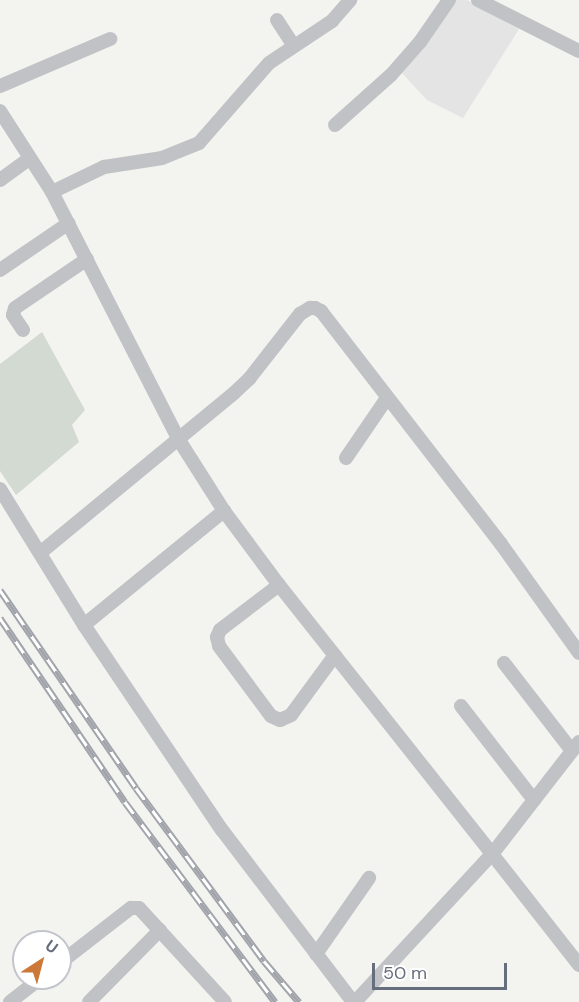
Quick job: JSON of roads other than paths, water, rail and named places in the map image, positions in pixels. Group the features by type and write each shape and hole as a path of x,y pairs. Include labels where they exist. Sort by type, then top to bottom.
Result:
{"street":[{"path":"52,192 104,167 172,155 199,143 210,133 251,81 294,46 332,21 350,0"},
{"path":"335,125 391,75 420,42 449,0"},
{"path":"478,0 579,51"},
{"path":"277,20 294,46"},
{"path":"0,86 110,39"},
{"path":"0,111 69,222 179,440 224,511 279,585 579,966"},
{"path":"0,180 30,158"},
{"path":"0,270 69,222"},
{"path":"23,330 13,315 15,308 87,259"},
{"path":"40,553 179,440 249,379 294,322 310,308 321,311 501,544 579,654"},
{"path":"346,458 387,398"},
{"path":"0,489 84,625 222,830 354,1002 492,854 575,747 504,663"},
{"path":"84,625 224,511"},
{"path":"279,585 220,630 217,637 219,646 271,716 280,720 291,715 335,656"},
{"path":"461,706 534,800"},
{"path":"316,954 369,878"},
{"path":"72,954 130,908 139,908 225,1002"},
{"path":"89,1002 160,930"},
{"path":"10,1002 26,990"}],"railway":[{"path":"0,590 136,788 264,961 299,1002"},
{"path":"0,618 125,802 275,1002"}]}
